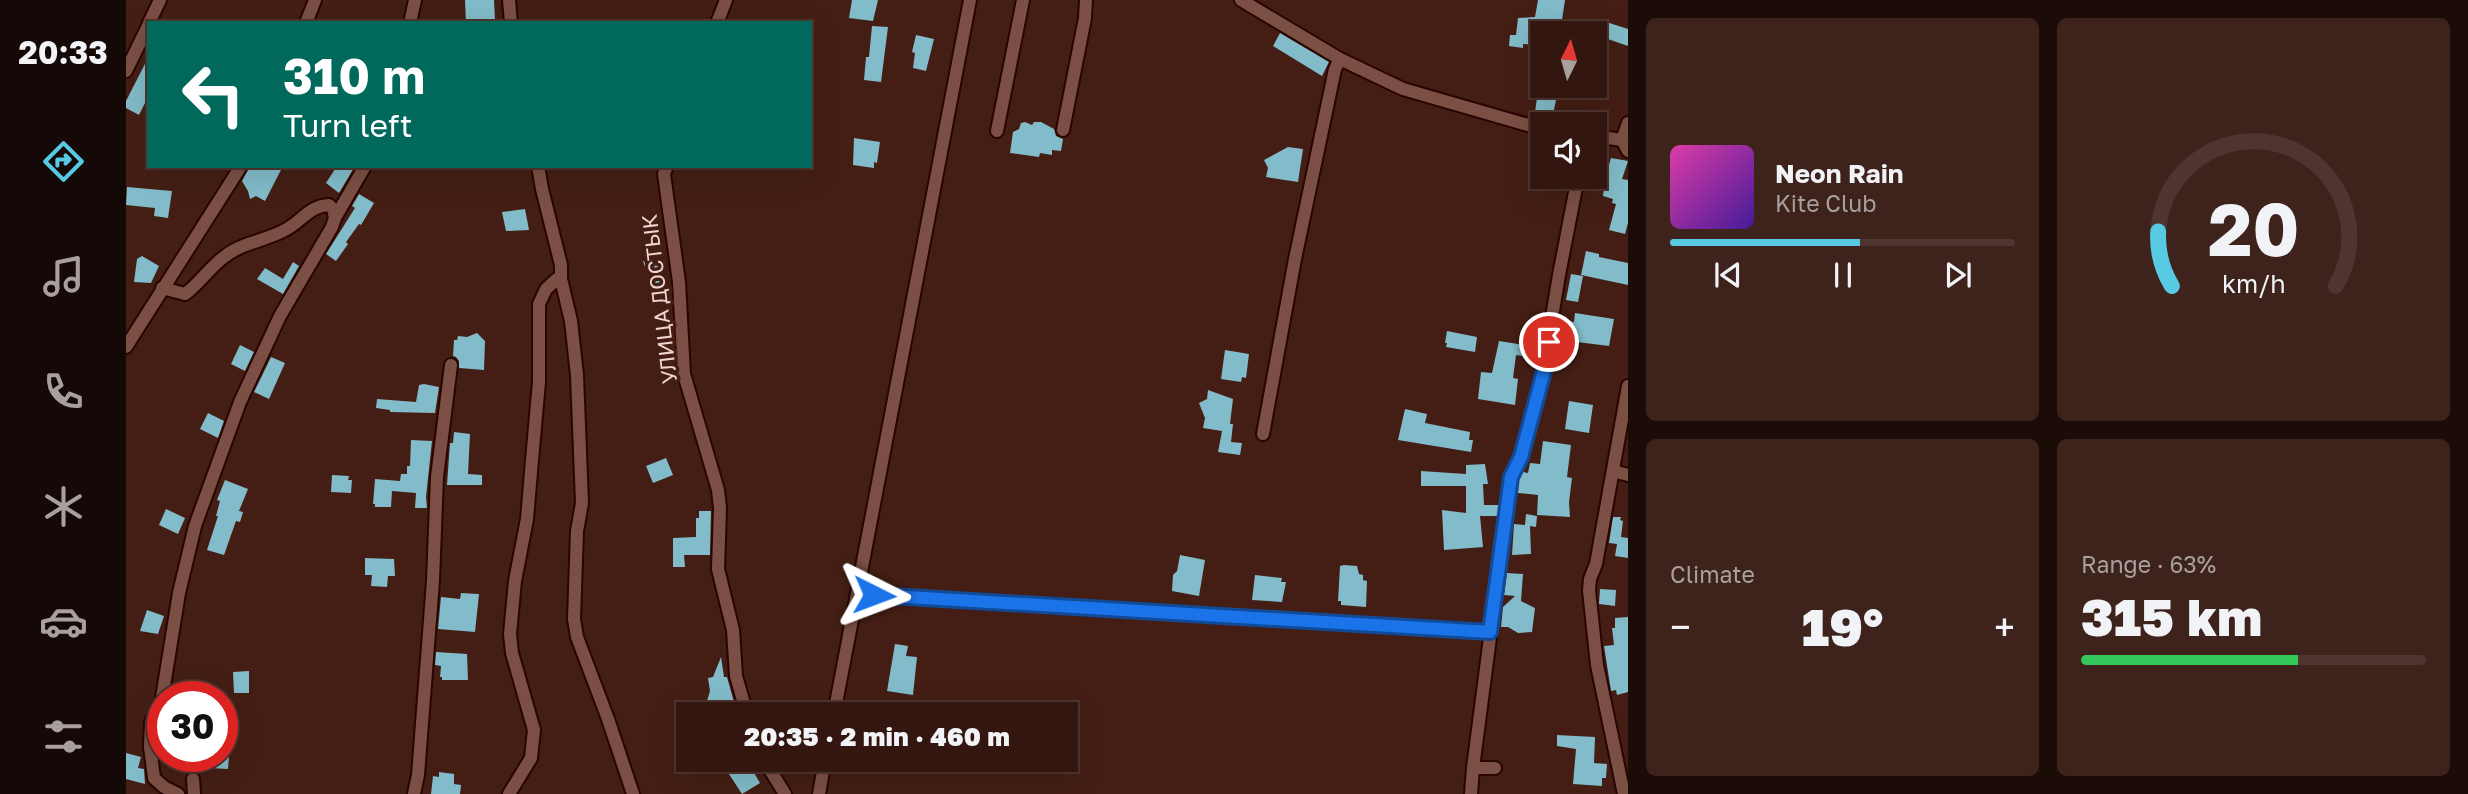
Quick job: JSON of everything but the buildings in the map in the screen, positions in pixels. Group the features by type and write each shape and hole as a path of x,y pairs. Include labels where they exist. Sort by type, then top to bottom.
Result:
{"street":[{"path":"150,21 160,0"},
{"path":"307,21 315,0"},
{"path":"410,21 415,0"},
{"path":"509,0 511,21"},
{"path":"718,21 726,0"},
{"path":"836,702 970,0"},
{"path":"997,131 1023,0"},
{"path":"1063,130 1085,18 1086,0"},
{"path":"1241,0 1340,59 1403,89 1530,126"},
{"path":"126,71 147,27"},
{"path":"1263,435 1295,259 1335,69 1340,59"},
{"path":"1607,140 1625,145 1628,123"},
{"path":"126,347 240,168"},
{"path":"177,794 154,778 150,730 151,722 161,704 179,593 190,547 240,402 280,316 364,168"},
{"path":"538,168 561,265 577,375 582,503 576,543 574,619 577,637 608,719 632,794"},
{"name":"УЛИЦА ДОСТЫК","path":"666,168 664,173 679,282 684,374 718,490 718,569 733,630 736,676 744,702"},
{"path":"1471,794 1511,477 1521,457 1544,371 1576,189"},
{"path":"162,288 184,294 226,255 244,245 282,232 312,208 347,195"},
{"path":"324,205 333,209 335,218"},
{"path":"509,794 531,758 534,730 512,653 510,634 515,581 527,519 539,382 539,304 546,289 556,279 561,278"},
{"path":"414,794 418,775 430,632 437,477 452,365"},
{"path":"1624,794 1597,665 1589,599 1590,579 1597,564 1628,386"},
{"path":"1613,471 1628,475"},
{"path":"858,594 1490,632"},
{"path":"1473,768 1495,768"},
{"path":"771,772 785,794"},
{"path":"820,794 823,772"},
{"path":"193,779 194,794"}],"route":[{"path":"874,595 1490,632 1511,477 1521,457 1549,342"}]}
